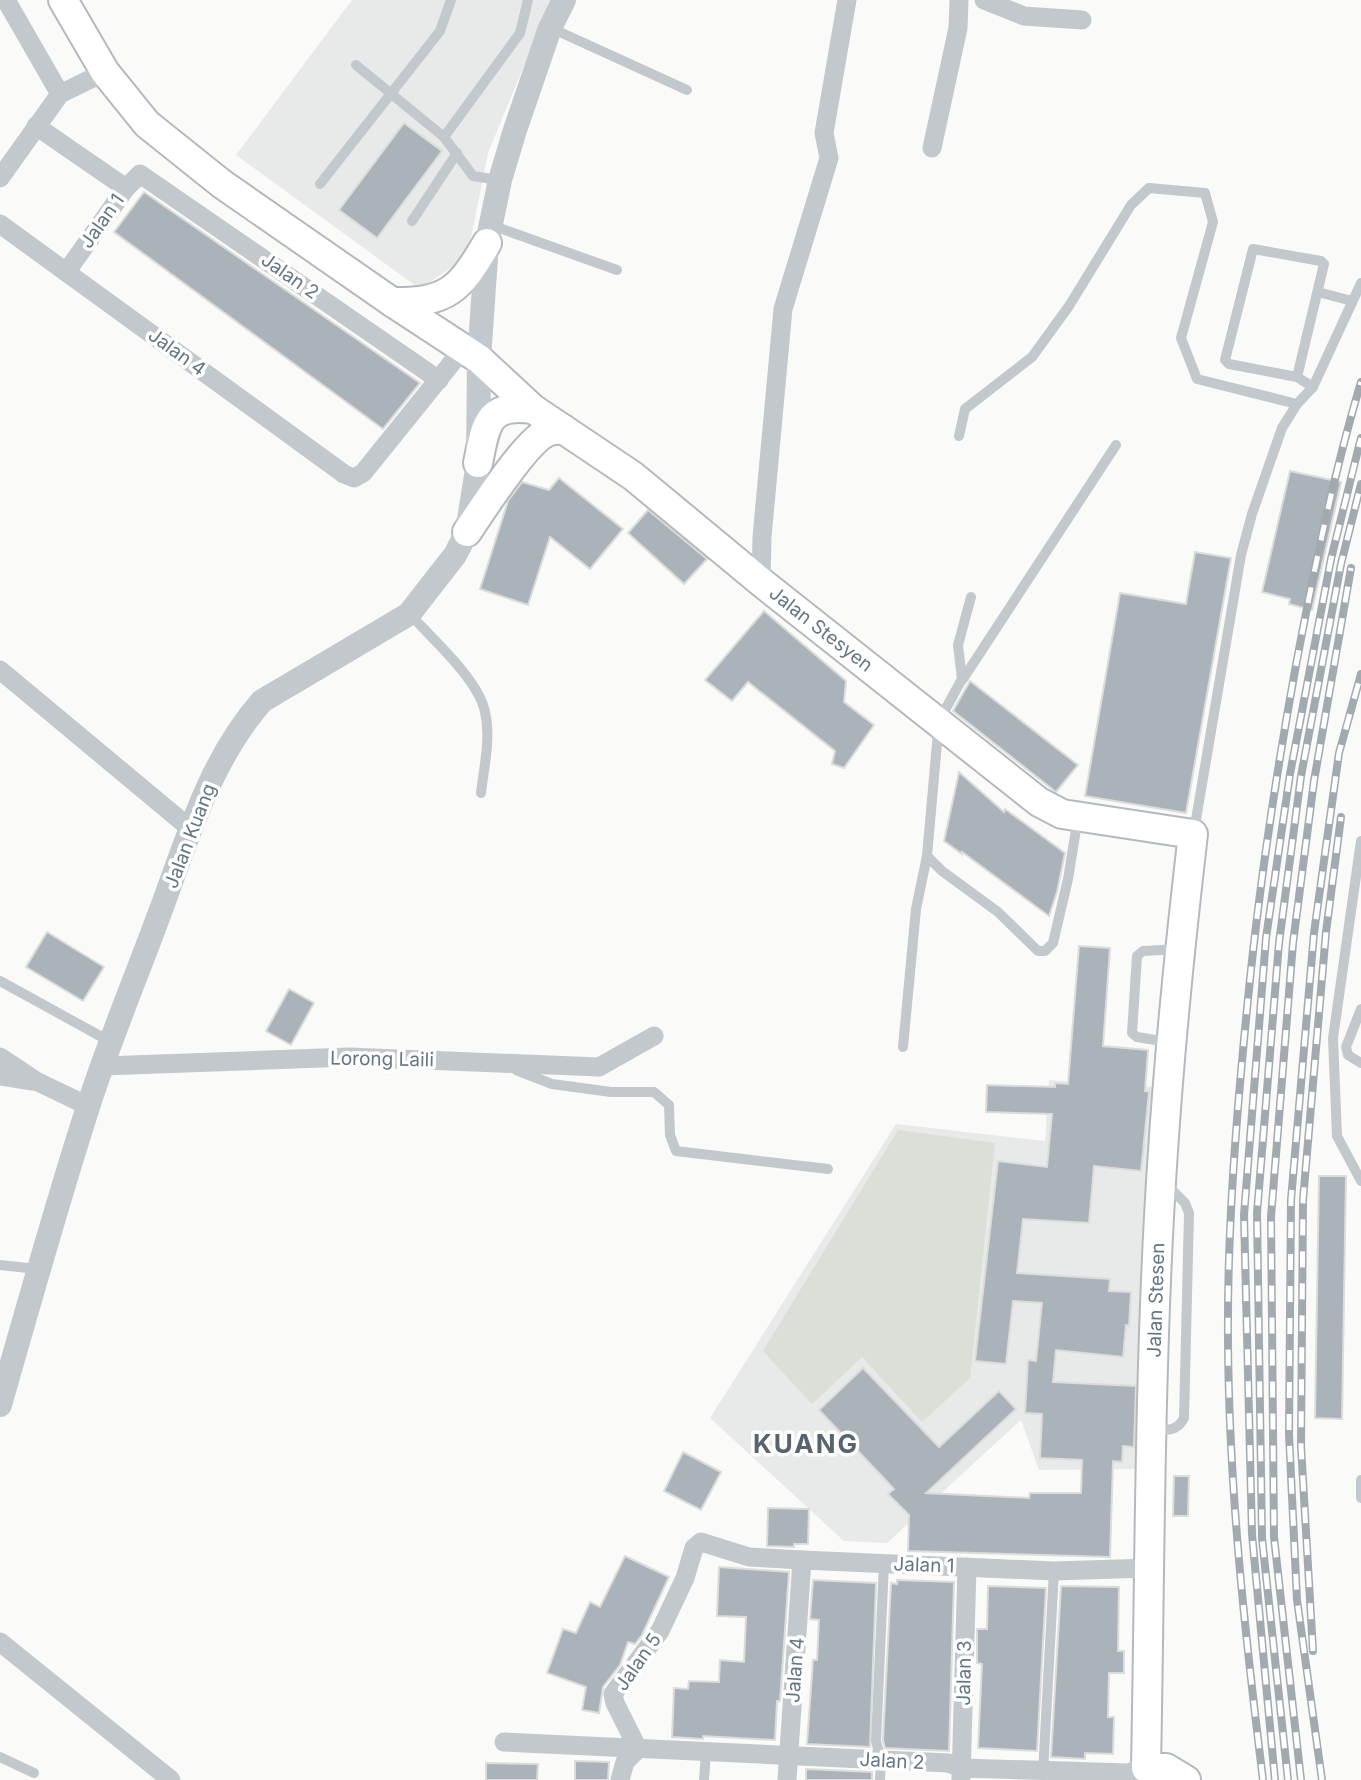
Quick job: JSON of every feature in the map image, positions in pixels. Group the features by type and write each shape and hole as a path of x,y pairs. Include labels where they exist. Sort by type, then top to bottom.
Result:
{"main road":[{"name":"Jalan Stesyen","path":"63,0 105,72 147,124 222,184 471,354 533,409 633,477 1039,802 1062,814 1193,835"},
{"path":"392,302 426,302 447,292 467,275 489,234"},
{"path":"478,463 488,422 508,408 533,409"},
{"path":"467,532 499,486 538,439 547,432 563,429"},
{"name":"Jalan Stesen","path":"1145,1774 1161,1179 1180,949 1193,835"},
{"path":"1145,1774 1167,1768 1186,1780"}],"street":[{"path":"6,0 60,94"},
{"name":"Jalan Kuang","path":"0,1405 88,1106 222,757 262,701 410,614 454,555 467,532 478,463 471,354 489,234 500,180 550,28 564,0"},
{"path":"761,582 762,537 783,309 829,158 824,132 847,0"},
{"path":"932,148 958,28 959,0"},
{"path":"984,0 1024,16 1082,20"},
{"path":"0,177 60,94 105,72"},
{"path":"36,127 126,188"},
{"name":"Jalan 1","path":"67,271 126,188 140,174"},
{"name":"Jalan 2","path":"140,174 439,380"},
{"name":"Jalan 4","path":"0,224 344,474 354,478 363,473 439,380"},
{"path":"439,380 471,354"},
{"path":"0,670 192,830"},
{"name":"Lorong Laili","path":"103,1066 349,1057 599,1067 654,1036"},
{"path":"0,1057 36,1081 88,1106"},
{"path":"0,1076 36,1081"},
{"name":"Jalan 1","path":"701,1542 749,1557 1054,1571 1150,1568"},
{"name":"Jalan 5","path":"638,1749 613,1695 660,1631 685,1578 694,1548 701,1542"},
{"name":"Jalan 4","path":"787,1780 802,1560"},
{"name":"Jalan 3","path":"962,1774 967,1567"},
{"path":"0,1642 171,1780"},
{"name":"Jalan 2","path":"504,1742 789,1755 880,1770 948,1763 962,1774 1145,1774"},
{"path":"620,1780 625,1762 638,1749"}],"lane":[{"path":"320,184 440,31 451,0"},
{"path":"444,137 520,33 528,0"},
{"path":"550,28 687,90"},
{"path":"356,65 444,137 472,176 500,180"},
{"path":"412,221 457,153"},
{"path":"959,436 965,408 1032,357 1069,306 1131,205 1149,188 1205,193 1213,222 1181,338 1197,379 1297,404"},
{"path":"489,234 617,270"},
{"path":"1297,377 1324,264 1321,261 1252,248 1225,360 1229,364 1297,377 1313,387"},
{"path":"1193,835 1241,555 1252,514 1282,428 1297,404 1313,387 1361,283"},
{"path":"1318,292 1352,302"},
{"path":"903,1047 916,909 927,856 939,721 962,679 1116,445"},
{"path":"962,679 958,645 971,597"},
{"path":"410,614 477,688 485,712 487,737 481,793"},
{"path":"927,856 942,871 998,912 1038,951 1045,951 1054,943 1078,817"},
{"path":"1361,841 1333,1038 1337,1136 1361,1181"},
{"path":"1172,1043 1136,1037 1132,1033 1138,956 1143,951 1180,949"},
{"path":"0,981 111,1042"},
{"path":"1360,1062 1348,1055 1346,1047 1361,1009"},
{"path":"500,1063 552,1084 611,1092 654,1092 669,1105 670,1135 676,1151 828,1170"},
{"path":"0,1265 38,1269"},
{"path":"1361,1480 1361,1498"},
{"path":"880,1770 876,1741 884,1563"},
{"path":"1043,1775 1054,1571"},
{"path":"704,1780 706,1752"},
{"path":"0,1756 34,1773"}],"shaded area":[{"path":"352,0 551,0 488,153 469,248 455,265 420,289 236,155"},
{"path":"1049,1080 1154,1087 1137,1469 1039,1470 1021,1420 887,1543 844,1541 710,1418 896,1124 1045,1141"},
{"path":"898,1130 995,1143 970,1378 922,1422 862,1357 812,1404 763,1351"}],"building":[{"path":"404,123 442,151 377,238 339,210"},
{"path":"144,192 420,383 383,429 114,232"},
{"path":"1290,471 1341,482 1312,610 1289,604 1290,599 1262,592"},
{"path":"559,478 623,529 590,569 550,537 528,605 480,589 508,501 522,482 549,490"},
{"path":"648,510 707,559 684,584 628,533"},
{"path":"1195,552 1231,558 1186,813 1085,796 1120,593 1186,604"},
{"path":"764,611 846,681 844,702 874,725 844,768 832,764 835,751 748,682 732,701 705,680"},
{"path":"970,681 1078,765 1056,792 953,711"},
{"path":"959,772 1004,812 1005,809 1065,853 1049,916 944,841"},
{"path":"47,932 104,967 83,1001 26,967"},
{"path":"1079,946 1110,948 1103,1046 1148,1050 1145,1091 1149,1092 1141,1171 1094,1166 1089,1223 1023,1219 1017,1273 1110,1279 1109,1291 1131,1292 1129,1326 1126,1325 1123,1357 1056,1350 1053,1382 1136,1386 1134,1447 1123,1446 1122,1462 1113,1461 1110,1557 908,1551 909,1515 888,1494 894,1489 819,1410 863,1368 939,1447 999,1391 1016,1409 926,1493 1029,1498 1030,1493 1081,1493 1082,1460 1040,1458 1042,1414 1025,1413 1028,1360 1036,1361 1042,1303 1013,1301 1006,1364 975,1361 998,1161 1047,1167 1052,1114 986,1112 987,1085 1055,1087 1055,1083 1068,1084"},
{"path":"289,989 314,1003 291,1045 266,1031"},
{"path":"1319,1176 1346,1176 1342,1419 1315,1418"},
{"path":"683,1452 721,1472 701,1510 664,1491"},
{"path":"1174,1476 1189,1476 1188,1516 1173,1516"},
{"path":"768,1508 809,1509 808,1544 794,1544 794,1547 767,1546"},
{"path":"625,1556 669,1577 642,1635 635,1644 628,1642 620,1665 603,1687 599,1713 582,1710 586,1687 547,1673 563,1629 576,1633 590,1602 600,1607"},
{"path":"719,1567 789,1572 775,1740 672,1737 674,1688 688,1689 689,1681 719,1682 720,1660 744,1662 746,1617 717,1616"},
{"path":"813,1580 876,1583 870,1747 807,1744 813,1660 817,1660 819,1620 810,1619"},
{"path":"897,1580 954,1582 949,1751 885,1748 883,1740 891,1583 897,1584"},
{"path":"988,1586 1046,1588 1037,1751 978,1748 982,1664 977,1663 977,1629 987,1629"},
{"path":"1061,1586 1119,1587 1118,1651 1124,1651 1124,1673 1109,1673 1108,1717 1114,1717 1113,1754 1085,1753 1085,1759 1051,1757"},
{"path":"575,1761 609,1762 608,1780 575,1780"},
{"path":"486,1763 538,1764 537,1780 486,1780"},
{"path":"806,1769 872,1772 872,1780 806,1780"}],"railway":[{"path":"1263,1780 1239,1561 1231,1452 1229,1259 1236,1134 1256,923 1281,751 1325,523 1361,382"},
{"path":"1275,1780 1252,1534 1244,1215 1266,938 1290,774 1331,559 1361,438"},
{"path":"1288,1780 1262,1538 1257,1213 1279,943 1301,776 1341,564 1361,484"},
{"path":"1301,1780 1274,1537 1271,1217 1293,943 1314,781 1351,568"},
{"path":"1322,1780 1297,1600 1289,1434 1291,1200 1314,933 1339,753 1361,674"},
{"path":"1313,1651 1301,1446 1303,1200 1326,932 1341,817"}],"district":[{"name":"KUANG","path":"806,1443"}]}
